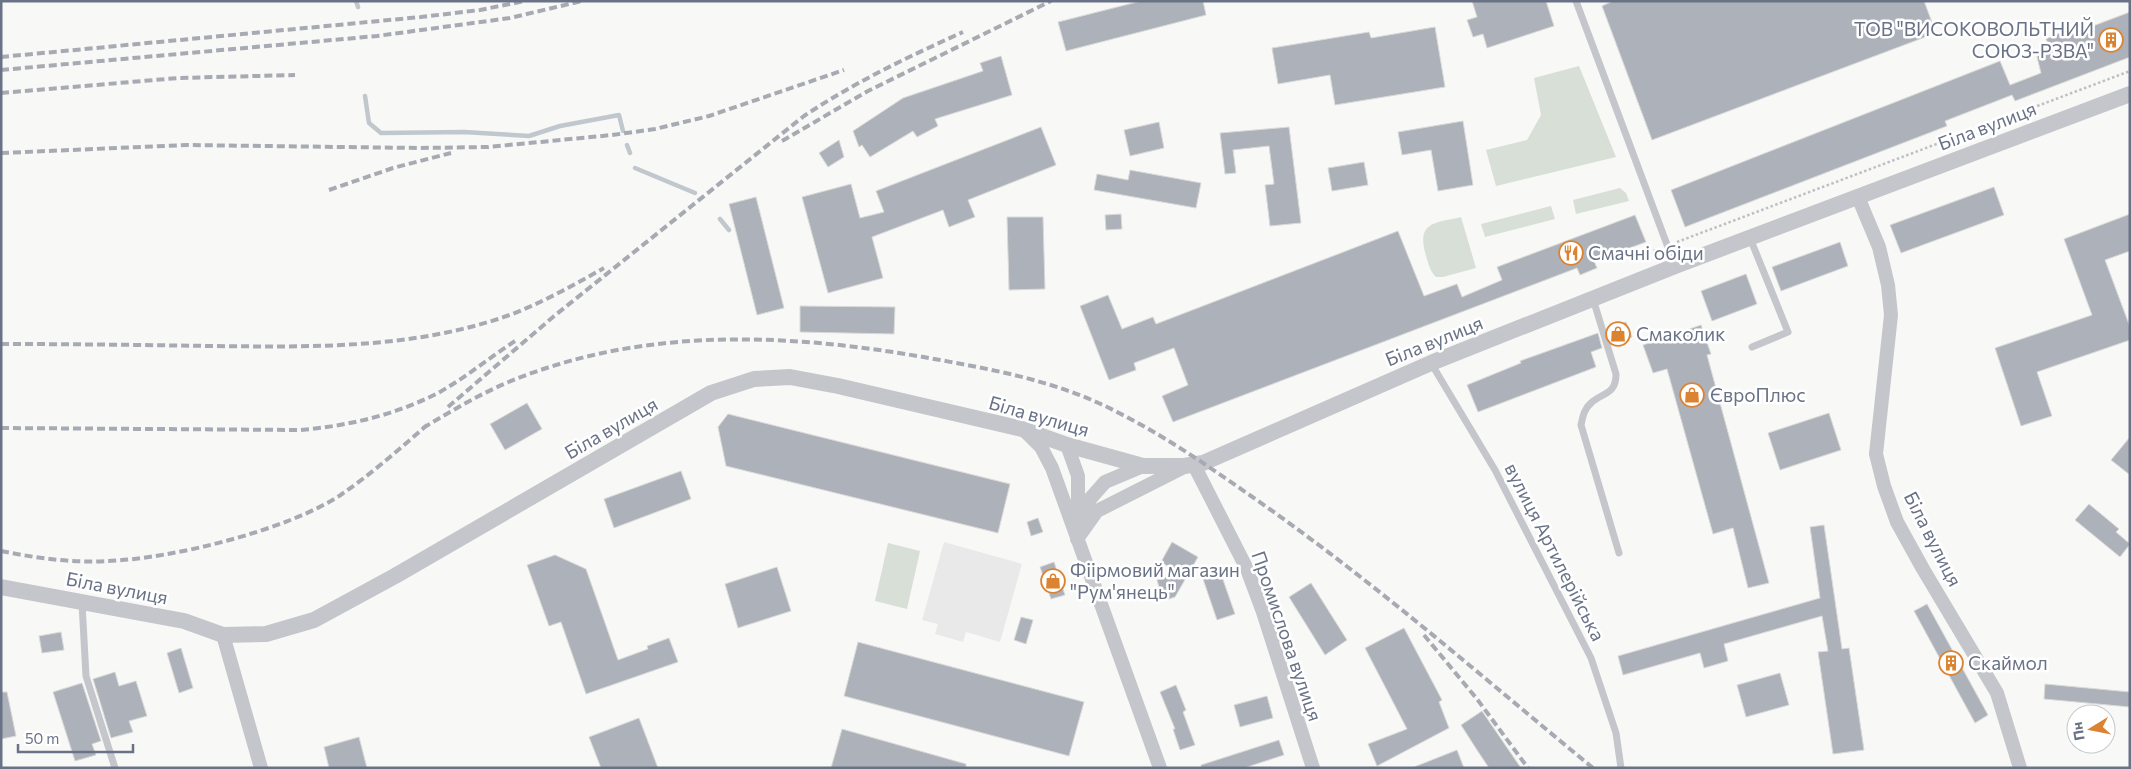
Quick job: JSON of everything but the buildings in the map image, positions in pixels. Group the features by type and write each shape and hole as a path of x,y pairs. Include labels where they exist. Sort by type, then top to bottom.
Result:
{"street":[{"name":"Біла вулиця","path":"1,587 184,622 223,635 266,634 314,620 711,394 754,379 790,377 838,386 1022,429 1068,445 1143,466 1189,466 1203,463 1430,363 1675,266 2130,94"},
{"name":"Біла вулиця","path":"1858,197 1878,247 1888,285 1891,315 1876,454 1884,486 1897,522 1996,693 2020,768"},
{"path":"1022,429 1041,447 1052,468 1160,768"},
{"path":"1068,445 1078,476 1077,539"},
{"path":"1077,539 1090,499 1105,482 1143,466"},
{"path":"1077,539 1097,511 1189,466"},
{"name":"Промислова вулиця","path":"1189,466 1247,569 1263,612 1313,768"},
{"path":"223,635 261,768"}],"lane":[{"path":"1576,1 1675,266"},
{"path":"1750,238 1788,332 1752,347"},
{"path":"1593,299 1616,374 1616,382 1613,389 1591,402 1584,411 1581,425 1619,553"},
{"name":"вулиця Артилерійська","path":"1430,363 1495,470 1591,658 1616,732 1621,768"},
{"path":"82,602 86,676 115,768"}],"path":[{"path":"1644,255 2130,71"}],"shaded area":[{"path":"1579,66 1616,157 1496,186 1486,150 1527,140 1541,115 1534,78"},
{"path":"1620,188 1626,193 1629,201 1576,214 1573,200"},
{"path":"1551,206 1555,219 1485,237 1481,224"},
{"path":"1461,217 1476,268 1443,277 1436,277 1430,269 1425,252 1424,234 1431,225"},
{"path":"944,542 1022,564 1000,642 966,632 963,642 935,634 938,624 922,620"},
{"path":"888,543 920,551 907,609 875,601"}],"waterway":[{"path":"356,1 358,7"},
{"path":"365,96 369,123 381,133 464,132 529,136 560,126 619,115 623,131"},
{"path":"627,145 630,153"},
{"path":"635,168 695,193"},
{"path":"720,219 729,230"}],"railway":[{"path":"1,57 421,17 480,10 525,1"},
{"path":"1,70 377,36 510,18 582,1"},
{"path":"782,141 868,91 1051,1"},
{"path":"448,407 553,317 804,116 862,81 963,32"},
{"path":"1,153 187,145 488,147 612,135 655,129 709,116 844,70"},
{"path":"1,93 178,78 295,75"},
{"path":"329,190 393,168 451,153"},
{"path":"1,344 321,346 393,341 463,329 498,319 539,303 604,268"},
{"path":"423,428 480,395 516,379 567,362 620,350 673,342 780,340 833,344 940,360 1031,379 1075,393 1135,421 1235,485 1296,528 1382,594 1593,768"},
{"path":"1,428 300,430 336,426 371,418 422,401 458,381 515,341"},
{"path":"1,551 54,559 107,561 163,555 229,540 292,519 342,494 427,425"},
{"path":"1424,635 1477,699 1528,768"}],"place":[{"name":"ТОВ \"ВИСОКОВОЛЬТНИЙ СОЮЗ-РЗВА\"","path":"2111,40"},
{"name":"Смачні обіди","path":"1571,253"},
{"name":"Смаколик","path":"1618,334"},
{"name":"ЄвроПлюс","path":"1692,395"},
{"name":"Фіірмовий магазин \"Рум'янець\"","path":"1053,581"},
{"name":"Скаймол","path":"1951,663"}]}
